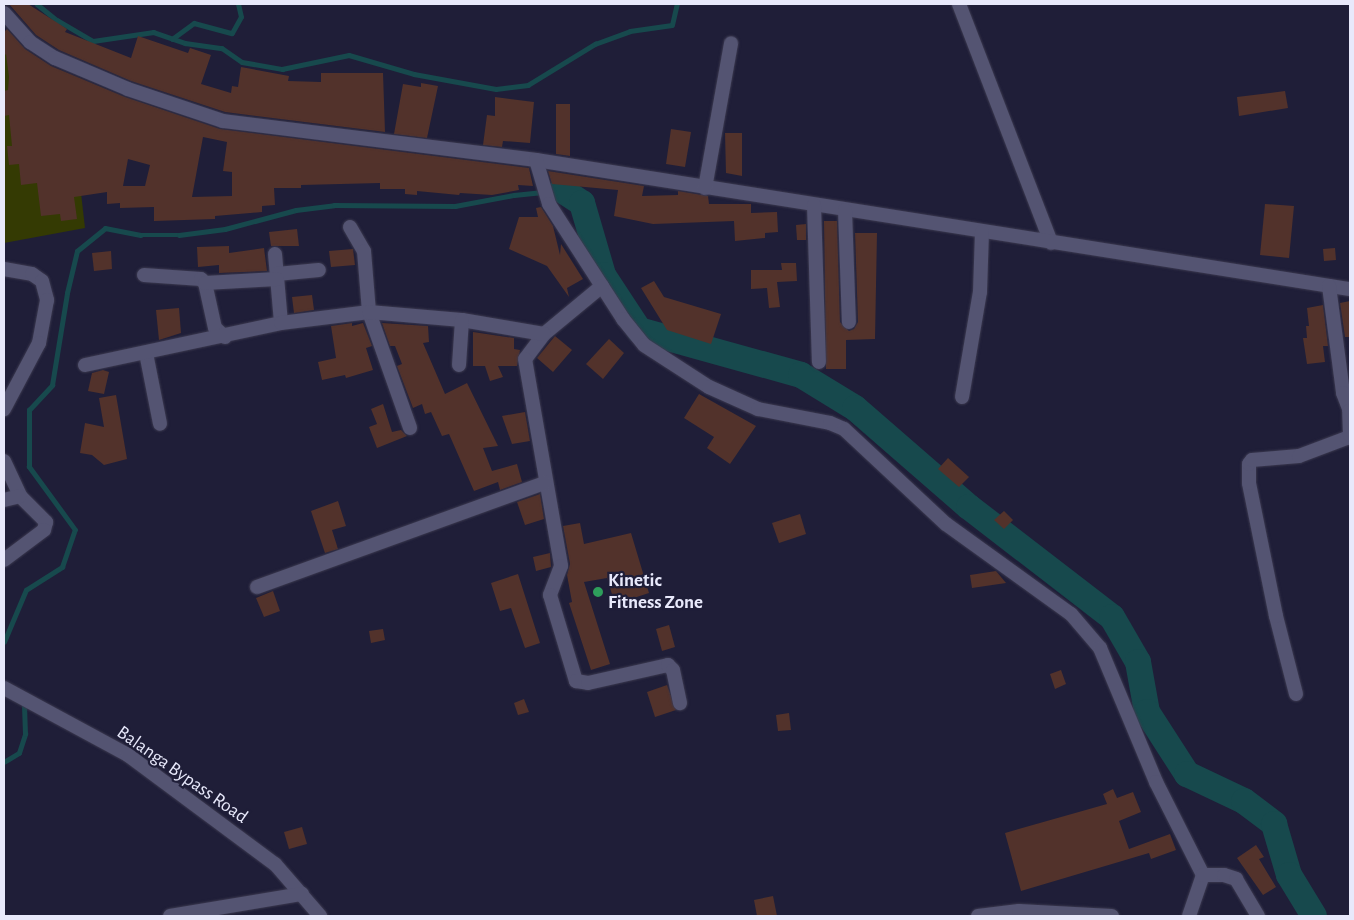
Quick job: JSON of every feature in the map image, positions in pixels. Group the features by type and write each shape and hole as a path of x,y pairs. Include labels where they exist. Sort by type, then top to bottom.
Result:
{"street":[{"path":"959,4 1051,243"},
{"path":"4,13 30,42 55,58 146,96 224,120 536,160 1051,243 1350,288"},
{"path":"705,188 731,43"},
{"path":"536,160 540,179 549,204 602,286 644,345 709,387 758,409 830,423 844,429 946,524 1071,614 1100,648 1156,782 1203,875"},
{"path":"814,205 819,362"},
{"path":"845,210 849,322"},
{"path":"350,227 364,251 370,312 410,428"},
{"path":"962,398 980,292 982,232"},
{"path":"275,254 280,324"},
{"path":"4,269 32,274 42,281 47,300 39,343 4,409"},
{"path":"205,283 277,277 320,270"},
{"path":"144,275 201,279 205,283 215,328 225,337"},
{"path":"602,286 544,334 528,352 524,368 544,483 562,566 550,595 576,681 588,683 668,665 673,670 680,703"},
{"path":"1296,694 1274,606 1249,483 1249,464 1252,460 1299,456 1347,438 1350,435 1350,411 1338,363 1329,286"},
{"path":"85,366 280,324 370,312 462,320 544,334"},
{"path":"459,366 462,320"},
{"path":"146,353 160,424"},
{"path":"4,461 20,496 46,522 44,530 4,560"},
{"path":"257,586 544,483"},
{"path":"4,500 20,496"},
{"name":"Balanga Bypass Road","path":"4,688 128,755 275,864 320,916"},
{"path":"1185,915 1203,875"},
{"path":"1203,875 1224,875 1236,878 1258,916"},
{"path":"170,916 302,894"},
{"path":"978,916 1020,911 1112,916"}],"green space":[{"path":"4,37 72,114 85,228 4,243"}],"building":[{"path":"9,4 28,4 67,29 65,32 131,58 138,36 188,53 190,48 211,55 201,84 231,93 232,86 238,87 241,67 289,76 288,81 321,82 321,73 383,73 385,132 225,112 131,81 59,50 36,35"},
{"path":"7,29 25,49 51,66 125,97 220,129 529,168 533,186 518,185 519,190 492,195 460,193 459,195 417,191 417,195 405,194 405,189 380,189 380,183 301,185 301,188 274,188 275,205 262,206 262,212 215,216 215,219 154,221 154,207 120,208 120,203 107,204 107,192 74,197 77,219 61,221 60,214 41,216 37,183 21,185 19,164 9,165 7,146 12,146 9,115 4,116 4,91 8,90 9,77 6,54 4,56 4,32","holes":["203,137 227,142 223,171 232,172 232,196 192,197","128,159 150,165 145,186 123,186"]},
{"path":"421,83 438,86 427,138 394,134 403,84 421,87"},
{"path":"1285,91 1288,108 1239,116 1237,97"},
{"path":"495,97 534,102 530,143 503,141 502,147 483,145 487,115 495,116"},
{"path":"556,104 570,104 570,156 556,154"},
{"path":"671,129 691,132 685,167 666,164"},
{"path":"725,133 742,133 742,176 726,173"},
{"path":"548,171 644,186 642,196 678,195 678,191 708,196 709,204 751,204 751,213 777,212 778,232 765,233 765,238 735,241 734,221 653,224 614,216 618,190 552,184"},
{"path":"1265,204 1294,206 1289,258 1260,255"},
{"path":"541,207 553,226 560,255 561,244 583,279 567,288 569,297 547,266 509,249 519,217 538,217 536,208"},
{"path":"824,221 837,221 840,322 849,331 854,329 858,322 855,233 877,233 875,339 846,340 846,369 826,369"},
{"path":"806,224 806,240 797,240 796,225"},
{"path":"297,229 299,246 271,246 269,232"},
{"path":"229,246 229,253 264,248 267,271 219,273 219,265 198,267 197,247"},
{"path":"1335,248 1336,260 1324,261 1323,249"},
{"path":"353,249 355,265 331,267 329,251"},
{"path":"111,251 112,269 94,271 92,253"},
{"path":"781,263 796,263 797,281 777,282 780,307 769,308 767,288 751,289 751,270 782,270"},
{"path":"654,281 664,297 721,314 711,344 667,330 641,288"},
{"path":"312,295 314,310 294,313 292,297"},
{"path":"1350,301 1350,337 1345,337 1340,303"},
{"path":"1323,305 1328,346 1323,346 1325,362 1307,364 1303,338 1307,338 1306,326 1309,326 1307,308"},
{"path":"179,308 181,333 159,340 156,310"},
{"path":"352,323 352,326 363,323 372,346 366,348 373,370 346,378 345,375 322,380 318,362 336,358 331,326"},
{"path":"382,323 428,326 429,342 423,343 445,394 467,383 498,446 483,448 492,471 517,464 522,482 500,490 498,482 474,491 449,434 442,436 431,412 425,414 422,404 413,408 397,366 402,364 395,346 390,346"},
{"path":"473,332 514,338 514,349 520,350 517,366 498,366 503,377 490,381 485,366 473,366"},
{"path":"555,336 572,350 553,372 537,358"},
{"path":"609,339 624,353 603,379 586,364"},
{"path":"103,370 109,372 104,394 88,391 92,373"},
{"path":"699,394 756,426 730,464 707,448 714,437 684,418"},
{"path":"116,395 127,459 104,465 92,455 80,453 85,423 104,427 99,398"},
{"path":"383,404 392,432 401,430 407,436 377,448 369,427 377,424 371,409"},
{"path":"525,412 530,441 512,444 502,416"},
{"path":"948,458 969,477 959,487 938,469"},
{"path":"540,494 544,519 525,525 517,502"},
{"path":"338,501 346,526 332,530 338,549 325,553 311,511"},
{"path":"1004,511 1013,520 1004,529 994,520"},
{"path":"800,514 806,534 779,543 772,523"},
{"path":"580,523 584,544 631,533 649,593 615,604 607,578 584,582 610,664 591,670 569,603 572,602 567,575 570,564 563,526"},
{"path":"550,553 551,567 536,571 533,557"},
{"path":"996,571 1006,583 972,588 970,575"},
{"path":"518,574 540,643 525,648 511,608 500,611 491,583"},
{"path":"273,591 280,611 264,617 256,598"},
{"path":"669,625 675,647 662,651 656,629"},
{"path":"383,629 385,640 371,643 369,631"},
{"path":"1061,670 1066,684 1055,689 1050,674"},
{"path":"667,685 676,710 655,717 647,692"},
{"path":"524,699 529,712 518,715 514,703"},
{"path":"789,713 791,730 778,731 776,715"},
{"path":"1113,789 1117,798 1133,792 1141,812 1119,821 1129,849 1170,834 1176,850 1151,859 1149,853 1021,891 1005,833 1107,804 1103,794"},
{"path":"302,827 307,844 289,849 284,832"},
{"path":"1256,845 1264,857 1259,859 1276,887 1263,895 1237,858"},
{"path":"773,896 777,916 757,916 754,900"}],"waterway":[{"path":"37,4 57,20 93,41 153,32 185,43 222,48 242,62 282,69 349,55 414,74 496,89 528,85 595,44 630,31 672,25 677,4"},
{"path":"172,39 194,23 232,33 241,17 238,4"},
{"path":"4,642 26,590 62,567 75,530 29,467 29,410 52,385 67,293 77,251 105,228 140,235 179,235 225,229 296,210 334,205 455,206 514,195 562,190"},
{"path":"562,190 582,203 603,275 639,330 801,375 855,408 969,507 1112,617 1138,662 1147,712 1187,774 1244,801 1274,824 1289,875 1314,916"},
{"path":"4,762 19,753 25,734 24,706"}],"place":[{"name":"Kinetic Fitness Zone","path":"598,592"}]}
